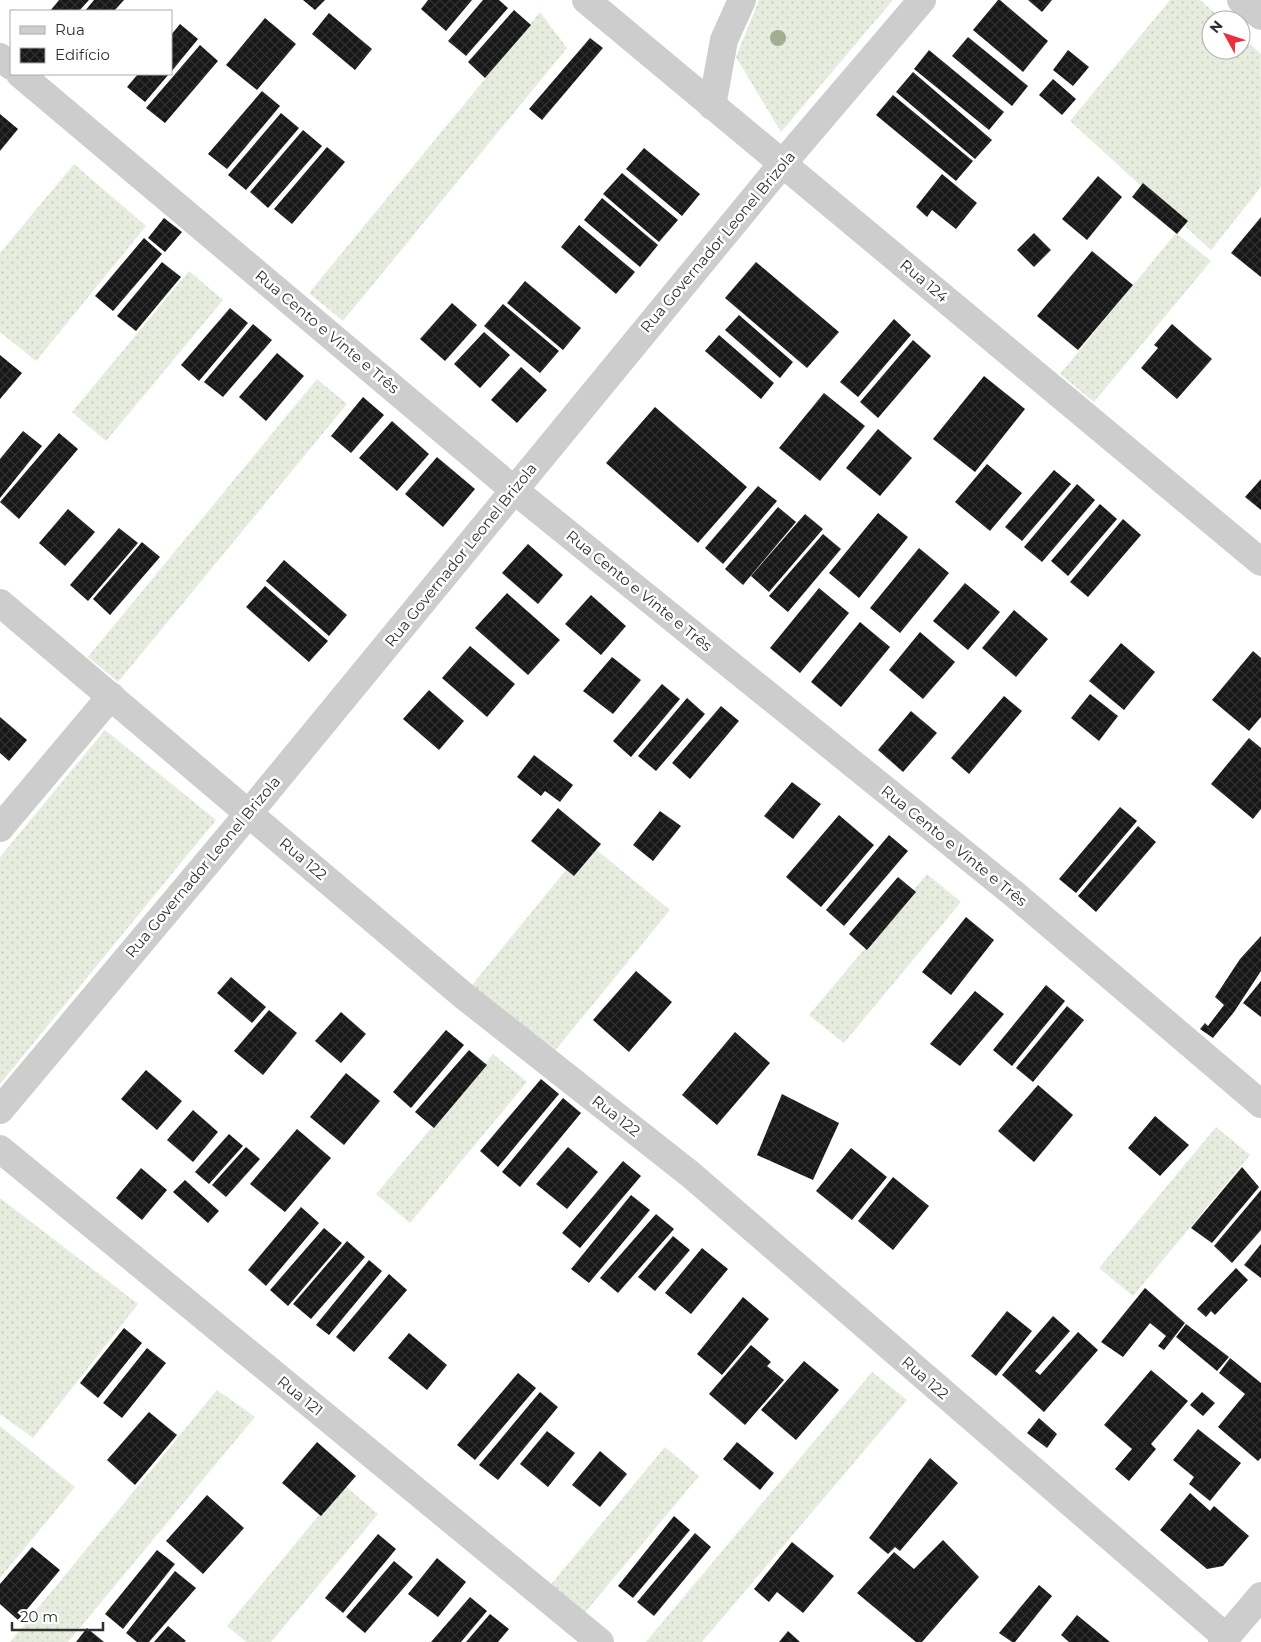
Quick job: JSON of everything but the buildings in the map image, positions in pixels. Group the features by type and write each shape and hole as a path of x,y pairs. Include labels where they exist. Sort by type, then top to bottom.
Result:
{"street":[{"name":"Rua 124","path":"586,0 1261,562"},
{"path":"712,106 724,40 742,0"},
{"name":"Rua Governador Leonel Brizola","path":"0,1110 249,813 783,163 922,0"},
{"path":"1241,0 1261,16"},
{"path":"0,56 10,65"},
{"name":"Rua Cento e Vinte e Três","path":"21,75 514,490 1013,893 1261,1104"},
{"name":"Rua 122","path":"0,603 464,996 690,1174 1224,1640"},
{"path":"0,828 111,696"},
{"name":"Rua 121","path":"0,1149 600,1642"},
{"path":"1224,1640 1261,1596"}],"green space":[{"path":"759,0 893,0 781,132 736,57"},
{"path":"1170,0 1200,0 1212,10 1201,10 1201,60 1251,60 1251,45 1261,54 1261,187 1211,250 1070,121"},
{"path":"540,12 567,48 343,321 309,293"},
{"path":"74,164 146,226 36,361 0,332 0,253"},
{"path":"1176,233 1211,261 1094,402 1060,374"},
{"path":"189,271 223,300 106,441 72,412"},
{"path":"317,379 347,404 118,682 88,657"},
{"path":"105,730 216,820 0,1084 0,857"},
{"path":"588,843 670,910 554,1052 472,985"},
{"path":"927,874 961,902 844,1043 809,1015"},
{"path":"493,1054 527,1082 410,1223 376,1194"},
{"path":"1216,1127 1250,1155 1133,1296 1099,1268"},
{"path":"0,1198 138,1304 33,1438 0,1414"},
{"path":"872,1372 907,1400 702,1642 646,1642"},
{"path":"217,1390 255,1417 68,1642 10,1642"},
{"path":"0,1426 75,1487 0,1578"},
{"path":"665,1447 699,1476 582,1616 548,1588"},
{"path":"344,1485 378,1514 271,1642 246,1642 227,1626"}]}
